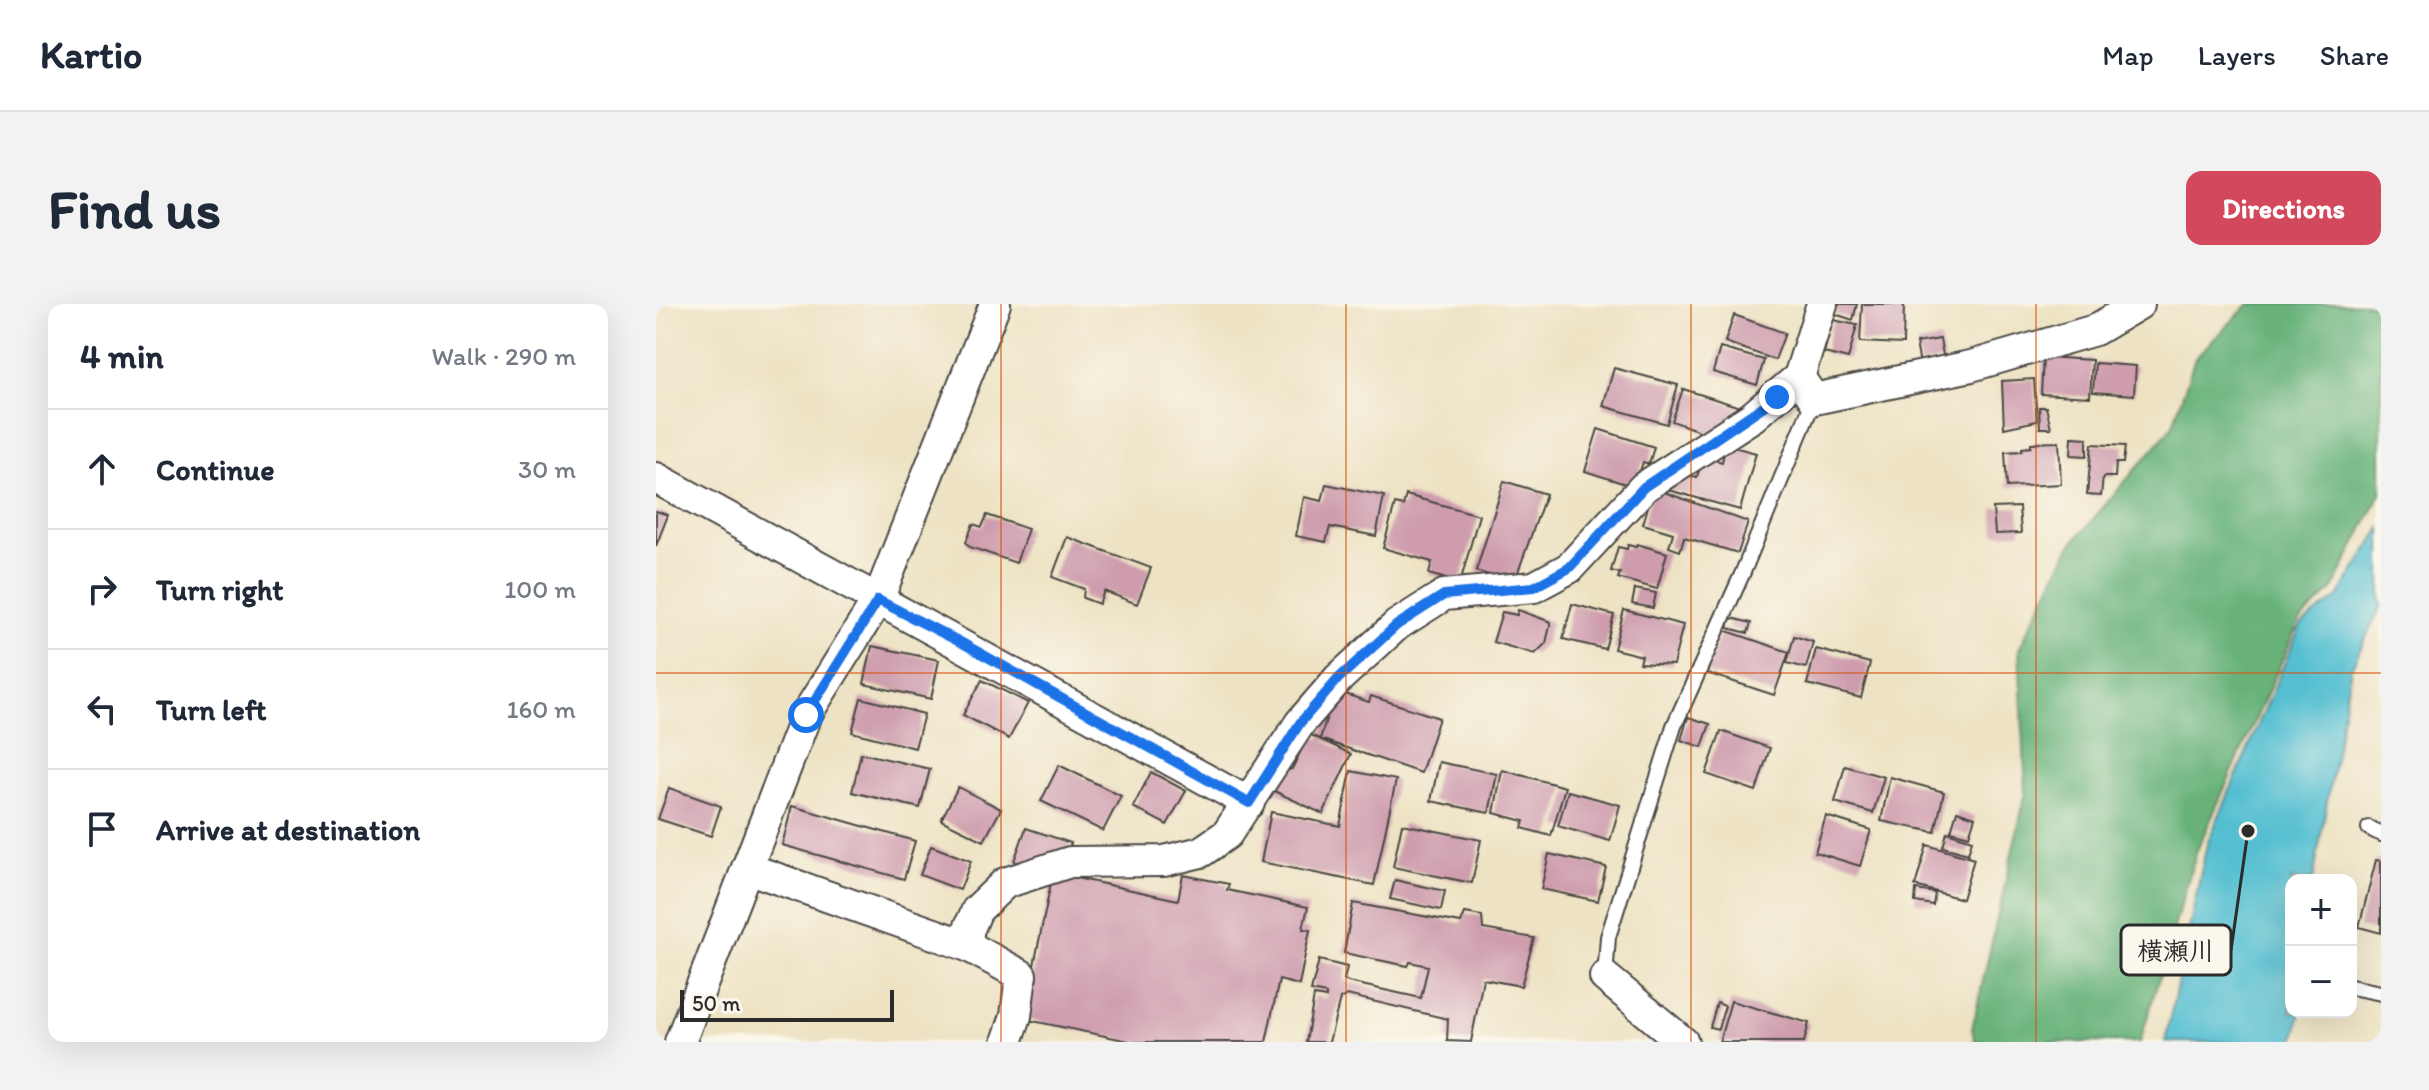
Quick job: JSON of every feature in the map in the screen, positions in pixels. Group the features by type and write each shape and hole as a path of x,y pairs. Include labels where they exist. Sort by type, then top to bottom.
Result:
{"street":[{"path":"680,1042 806,715 878,600 995,304"},
{"path":"1807,388 1822,304"},
{"path":"968,946 968,931 977,910 1005,883 1070,862 1164,861 1201,852 1227,834 1300,723 1339,678 1397,625 1444,595 1534,587 1569,568 1644,487 1752,417 1807,388 1971,366 2095,330 2139,304"},
{"path":"656,478 964,644 1249,803"},
{"path":"747,868 968,946 1021,975 1016,1016 1007,1042"},
{"path":"1605,977 1683,1042"}],"lane":[{"path":"1605,977 1608,937 1674,726 1743,572 1807,388"},
{"path":"2357,988 2381,993"}],"green space":[{"path":"2249,304 2381,304 2381,493 2333,589 2299,622 2197,850 2140,1042 1975,1042 1972,1029 2026,792 2019,649 2070,546 2172,427 2195,358"}],"water":[{"path":"2381,528 2381,607 2351,668 2314,874 2285,874 2285,1018 2300,1018 2294,1042 2165,1042 2207,844 2301,625 2338,597"}],"building":[{"path":"1838,304 1857,304 1853,320 1835,314"},
{"path":"1862,304 1904,304 1903,344 1860,342"},
{"path":"1734,315 1785,333 1775,360 1725,342"},
{"path":"1833,320 1857,325 1848,359 1824,353"},
{"path":"1940,339 1944,360 1920,364 1916,343"},
{"path":"1720,348 1764,360 1757,385 1713,372"},
{"path":"2043,357 2092,360 2090,397 2041,394"},
{"path":"2095,363 2136,366 2134,395 2093,392"},
{"path":"1614,368 1678,385 1667,424 1603,406"},
{"path":"2034,379 2037,421 2004,428 2002,381"},
{"path":"1683,389 1740,407 1710,435 1672,421"},
{"path":"2039,407 2046,407 2051,428 2040,428"},
{"path":"1598,429 1654,447 1649,464 1643,462 1635,487 1585,471"},
{"path":"2072,437 2087,438 2087,456 2071,455"},
{"path":"2059,442 2061,484 2007,487 2005,452 2022,451 2022,448 2031,447 2031,443"},
{"path":"2092,444 2125,446 2123,463 2116,463 2115,477 2103,477 2101,496 2087,495"},
{"path":"1726,445 1756,453 1740,510 1665,489 1686,475 1697,477 1700,467 1712,459 1722,462"},
{"path":"1504,481 1546,494 1514,583 1476,571"},
{"path":"1326,484 1384,496 1376,536 1330,527 1326,542 1296,536 1304,497 1322,501"},
{"path":"1664,492 1748,522 1738,553 1684,537 1680,551 1669,547 1673,533 1643,524 1652,493"},
{"path":"1406,495 1479,515 1460,583 1429,574 1432,562 1383,548 1395,504 1403,506"},
{"path":"2019,507 2021,533 1995,534 1993,508"},
{"path":"656,511 668,515 656,546"},
{"path":"987,515 1028,529 1016,563 970,547 966,542 973,524 982,527"},
{"path":"1067,537 1151,568 1137,604 1104,591 1099,604 1083,598 1084,589 1052,577"},
{"path":"1637,544 1667,553 1657,589 1618,578 1620,573 1611,571 1618,547 1627,549 1628,545 1636,547"},
{"path":"1635,589 1656,593 1653,608 1632,604"},
{"path":"1572,604 1614,615 1605,649 1563,639"},
{"path":"1518,610 1551,622 1546,643 1535,654 1493,642 1502,612 1517,615"},
{"path":"1624,610 1683,625 1673,665 1640,663 1642,656 1614,649"},
{"path":"1731,618 1751,623 1748,633 1728,628"},
{"path":"1721,629 1789,652 1774,695 1707,673"},
{"path":"1794,636 1813,642 1806,668 1787,663"},
{"path":"872,646 939,660 931,699 864,684"},
{"path":"1816,649 1870,663 1861,698 1807,684"},
{"path":"982,680 1028,703 1009,739 963,715"},
{"path":"1345,694 1369,702 1371,696 1439,718 1421,773 1320,739 1330,707"},
{"path":"861,698 924,714 915,748 852,732"},
{"path":"1688,717 1710,724 1702,747 1681,740"},
{"path":"1721,731 1770,748 1756,791 1706,774"},
{"path":"1309,734 1351,754 1323,814 1268,788 1279,773 1292,769"},
{"path":"861,753 930,769 920,808 852,792"},
{"path":"1439,762 1497,774 1489,813 1431,801"},
{"path":"1059,765 1121,796 1103,831 1041,801"},
{"path":"1845,766 1884,777 1873,813 1835,802"},
{"path":"1502,770 1565,787 1551,836 1522,828 1524,821 1494,813"},
{"path":"1351,771 1396,780 1374,885 1261,862 1271,812 1340,826"},
{"path":"1151,772 1186,791 1167,825 1133,807"},
{"path":"1890,777 1944,792 1935,832 1881,821"},
{"path":"958,787 1001,809 984,841 941,820"},
{"path":"669,788 721,806 711,836 658,819"},
{"path":"1568,791 1620,805 1610,841 1558,826"},
{"path":"792,806 915,841 904,879 782,845"},
{"path":"1957,811 1975,817 1969,836 1951,831"},
{"path":"1826,816 1871,830 1860,866 1815,852"},
{"path":"1402,824 1481,840 1472,883 1393,867"},
{"path":"1026,828 1071,843 1067,853 1025,865 1014,861"},
{"path":"1947,832 1972,840 1968,854 1943,847"},
{"path":"1927,845 1974,859 1962,899 1915,886"},
{"path":"931,846 971,861 960,890 920,875"},
{"path":"1549,854 1606,867 1598,901 1541,889"},
{"path":"2376,860 2381,861 2381,933 2359,927"},
{"path":"1053,873 1178,900 1183,875 1229,884 1227,890 1308,907 1303,929 1310,930 1299,985 1279,980 1266,1042 1134,1042 1023,1019"},
{"path":"1395,880 1445,891 1441,910 1390,899"},
{"path":"1916,890 1935,893 1933,905 1915,902"},
{"path":"1353,903 1461,923 1465,913 1482,916 1483,929 1534,938 1521,986 1483,979 1471,1042 1447,1041 1448,1019 1347,995 1340,999 1329,1042 1306,1042 1314,996 1326,998 1326,994 1311,991 1319,960 1347,967 1344,980 1348,982 1421,998 1428,966 1410,962 1408,966 1344,953"},
{"path":"1731,1001 1809,1023 1804,1042 1719,1042"},
{"path":"1717,1003 1725,1006 1718,1029 1710,1027"}],"place":[{"name":"横瀬川","path":"2248,831"}],"route":[{"path":"806,715 878,600 964,644 1249,803 1300,723 1339,678 1397,625 1444,595 1477,589 1534,587 1569,568 1644,487 1752,417 1777,397"}]}
